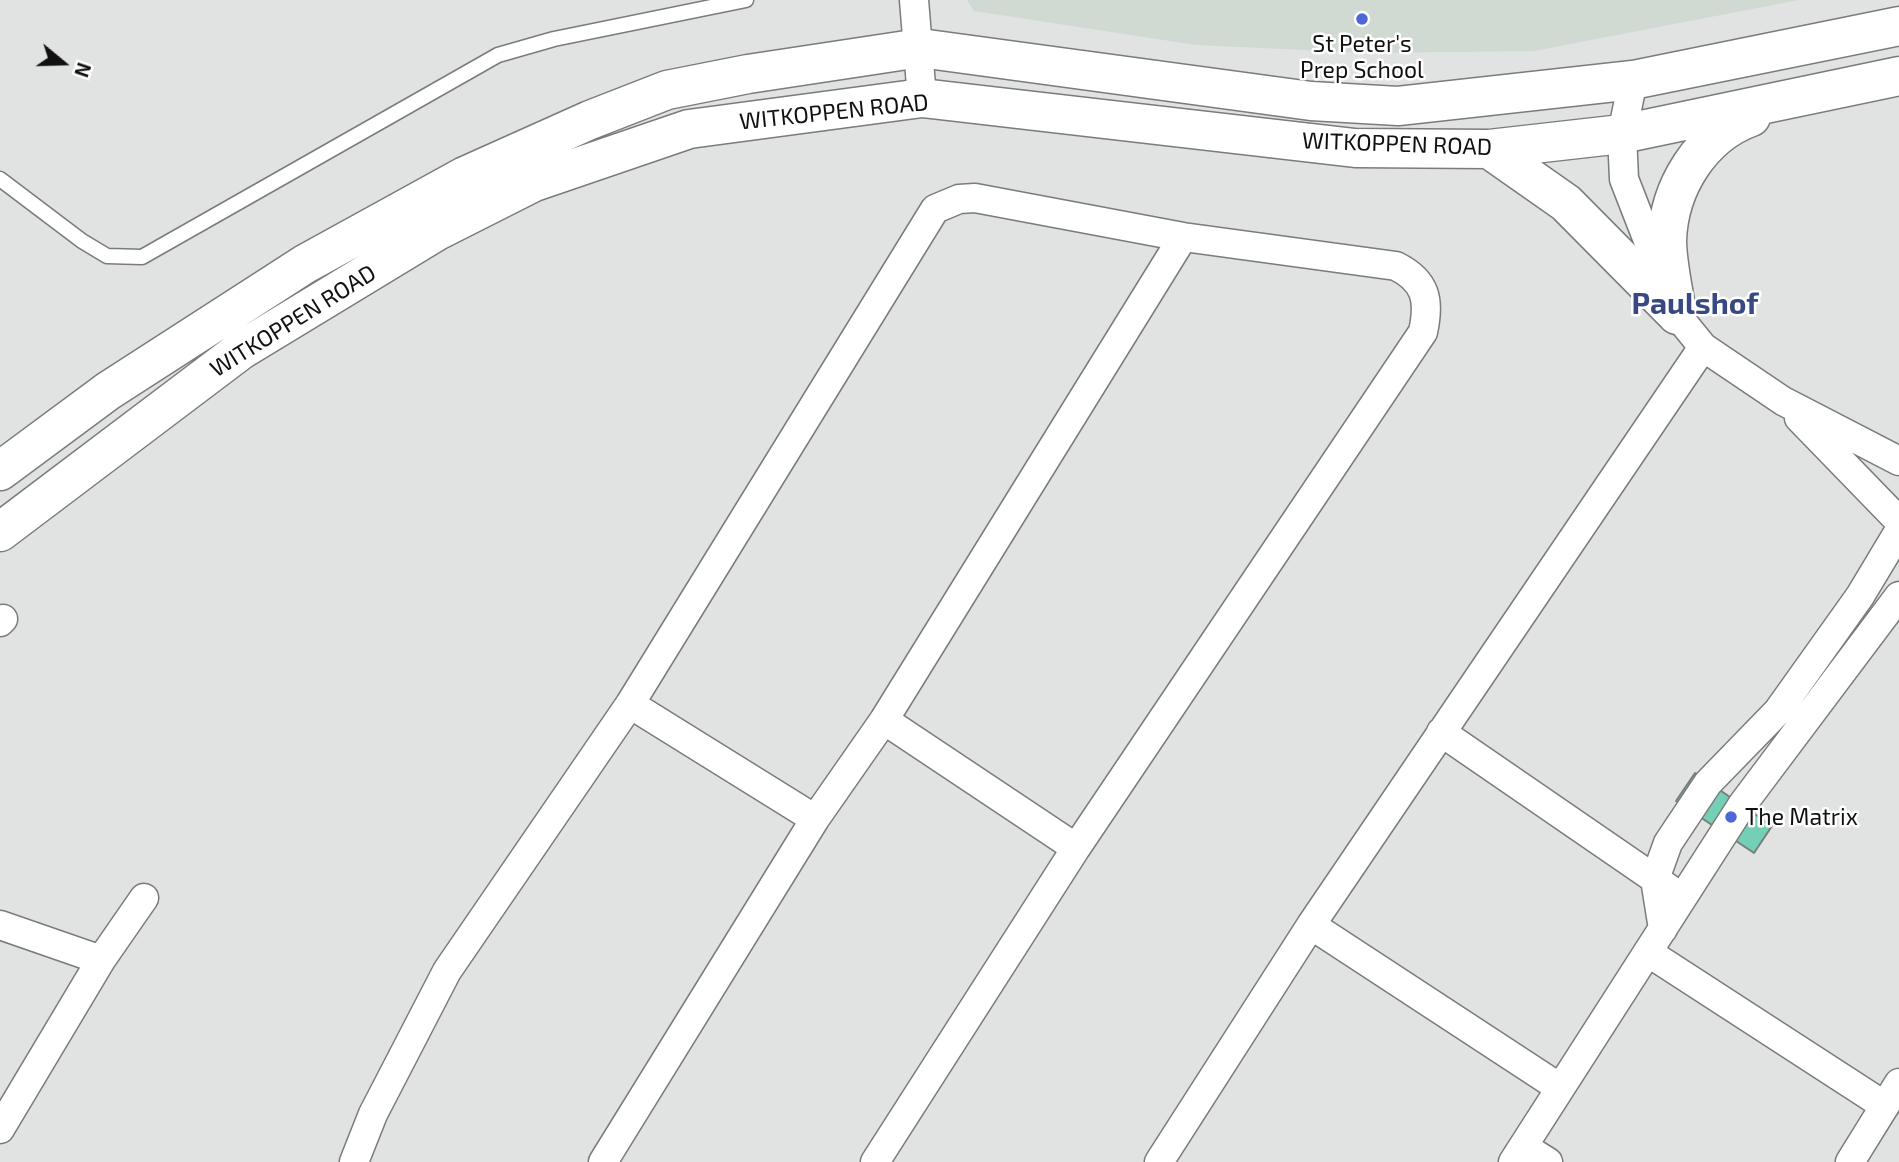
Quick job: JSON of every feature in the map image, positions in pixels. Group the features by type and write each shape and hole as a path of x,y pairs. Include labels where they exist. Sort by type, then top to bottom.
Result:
{"main road":[{"name":"WITKOPPEN ROAD","path":"0,471 162,354 305,264 465,176 590,120 667,90 920,48 1297,99 1398,106 1633,80 1899,26"},
{"name":"WITKOPPEN ROAD","path":"0,532 241,349 437,231 534,182 689,129 922,98 1355,148 1489,149 1622,134 1899,76"},
{"path":"1677,316 1667,241 1673,207 1684,176 1704,146 1728,125 1812,94"},
{"path":"1489,149 1566,203 1677,316"}],"street":[{"path":"914,0 922,98"},
{"path":"1633,80 1622,134 1624,179 1677,316 1703,347 1783,401 1899,461"},
{"path":"354,1162 373,1114 447,971 630,704 935,209 958,199 975,198 1183,237 1395,265 1420,282 1425,293 1427,315 1423,332 1076,848 876,1162"},
{"path":"603,1162 815,819 884,720 1183,237"},
{"path":"1159,1162 1311,925 1703,347"},
{"path":"1656,941 1655,879 1668,843 1697,798 1747,741 1778,711 1860,596 1898,519 1783,401"},
{"path":"1548,1162 1519,1154 1742,805 1899,596"},
{"path":"630,704 815,819"},
{"path":"884,720 1076,848"},
{"path":"1441,732 1682,897"},
{"path":"0,1129 101,960 144,898"},
{"path":"0,925 101,960"},
{"path":"1311,925 1560,1088"},
{"path":"1656,941 1892,1094 1850,1162"}],"lane":[{"path":"0,179 82,241 107,256 142,257 498,55 554,39 746,0"}],"shaded area":[{"name":"St Peter's Prep School","path":"967,0 1799,0 1534,51 1368,53 1196,45 974,11"}],"building":[{"name":"The Matrix","path":"1695,773 1772,826 1754,853 1676,801"}],"place":[{"name":"St Peter's Prep School","path":"1362,19"},
{"name":"The Matrix","path":"1731,817"}],"district":[{"name":"Paulshof","path":"1695,304"}]}
